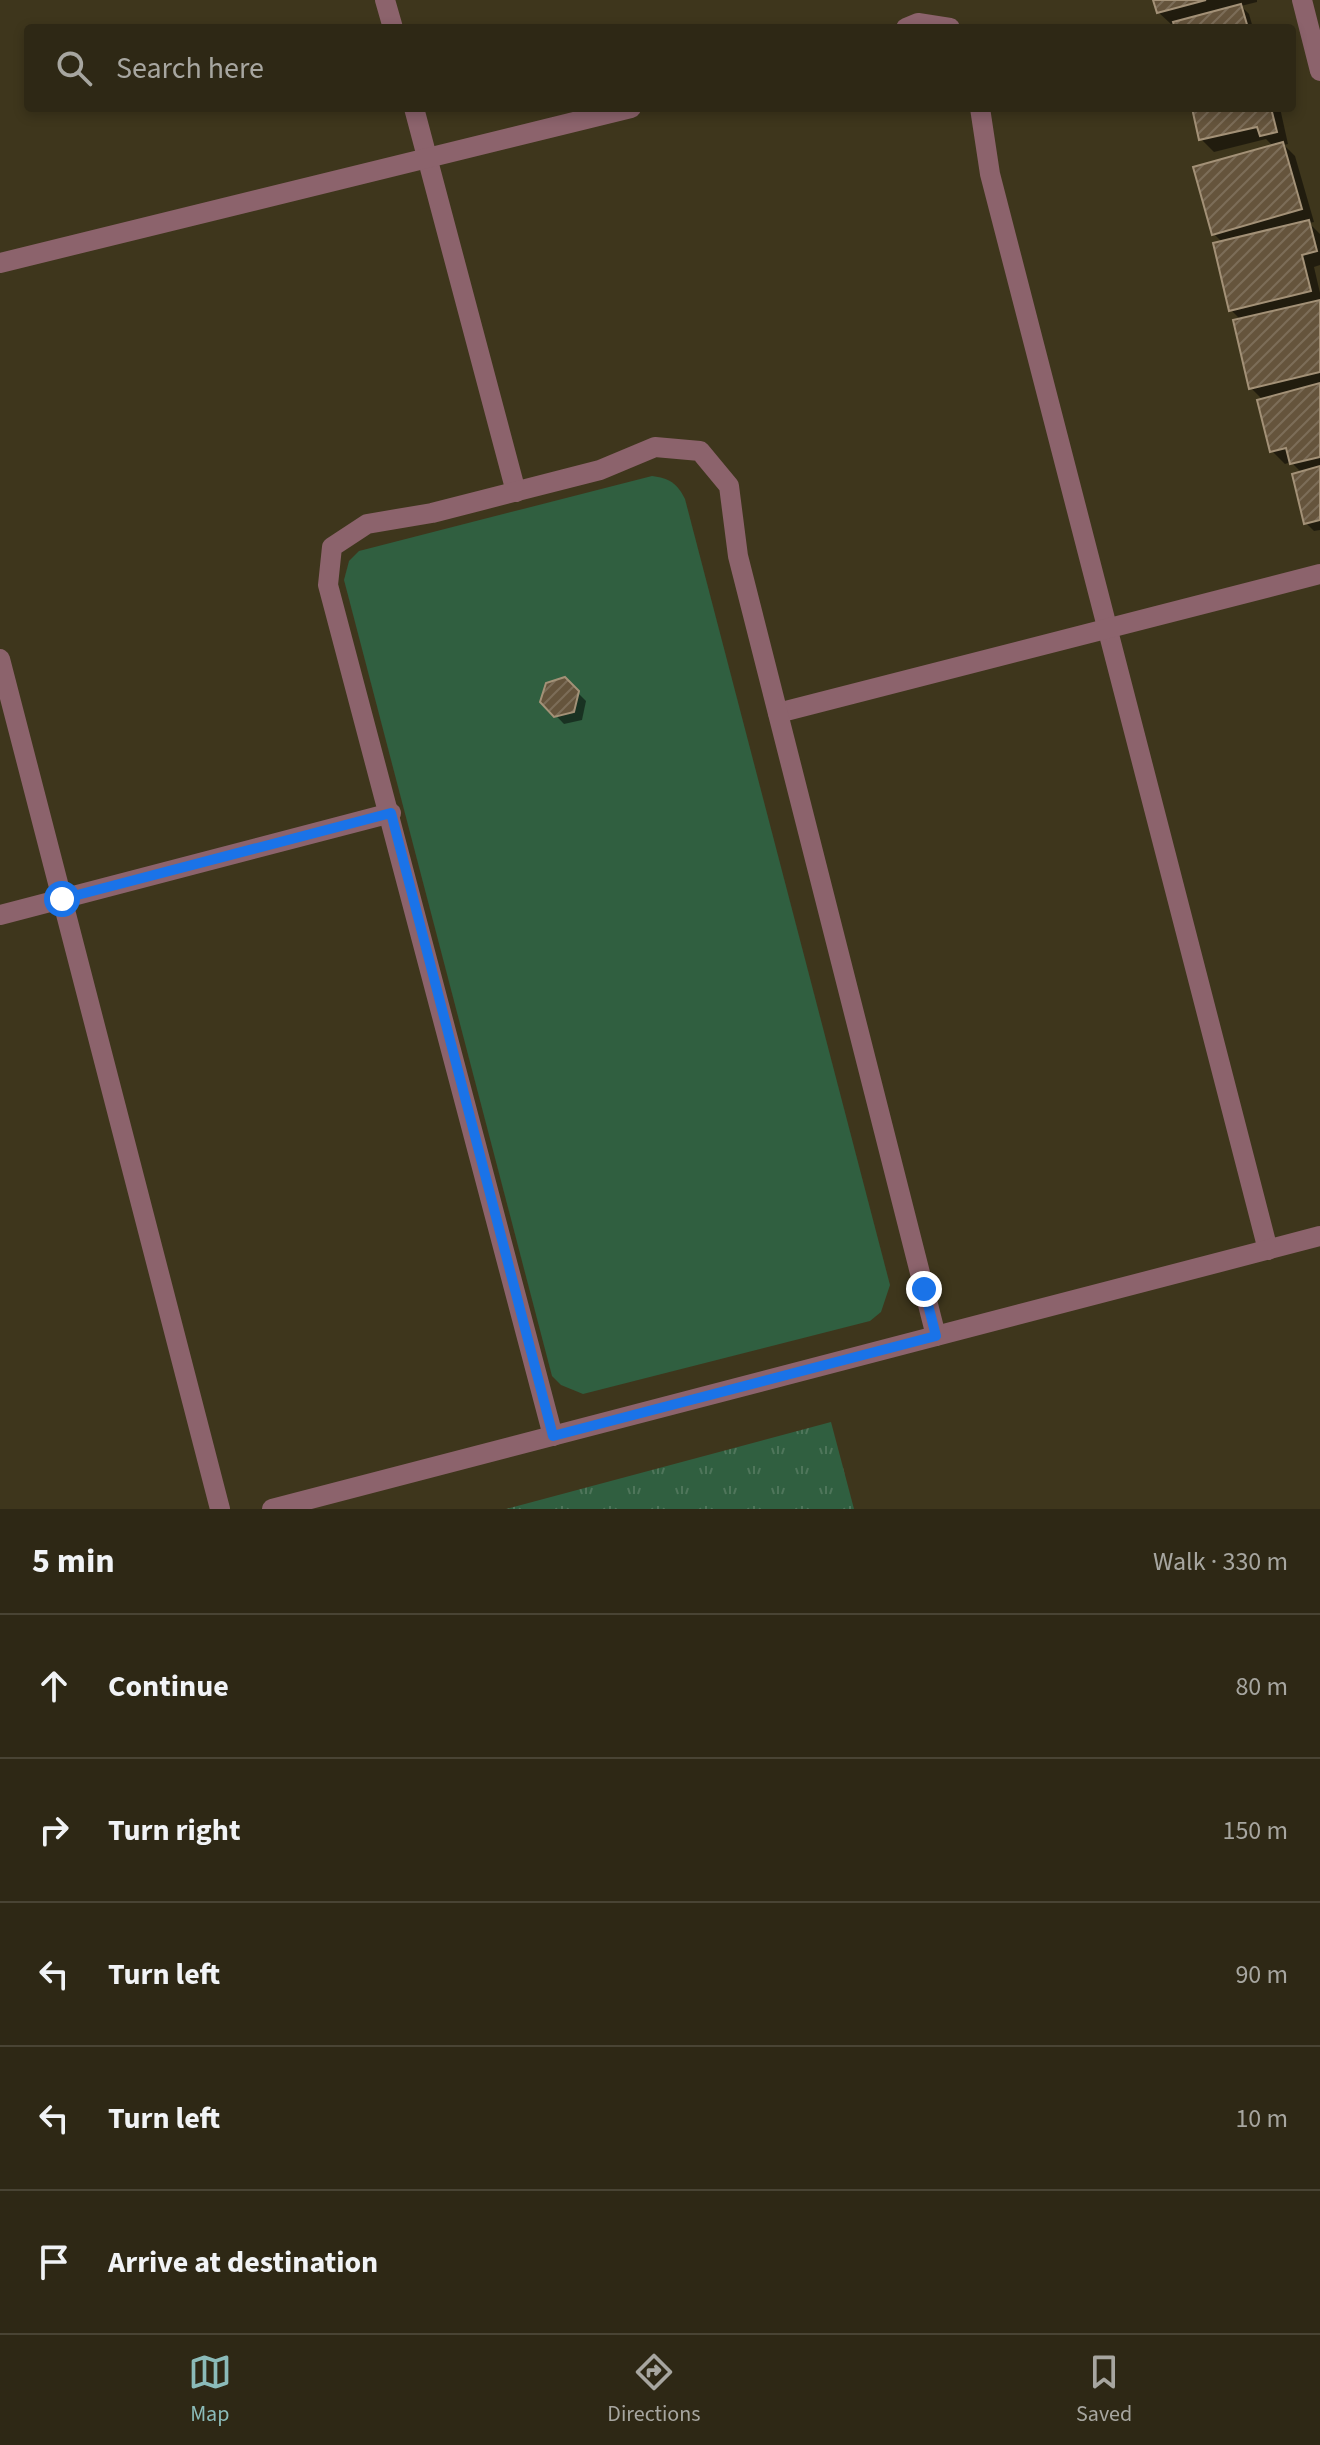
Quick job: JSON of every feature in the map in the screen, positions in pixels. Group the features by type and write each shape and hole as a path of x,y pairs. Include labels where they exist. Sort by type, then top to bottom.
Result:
{"street":[{"path":"385,0 392,24"},
{"path":"1302,0 1320,71"},
{"path":"415,112 516,492"},
{"path":"0,263 615,112"},
{"path":"981,112 990,174 1268,1250"},
{"path":"553,1436 391,813 328,585 332,547 367,524 432,513 600,470 655,447 700,451 729,486 738,556 936,1336"},
{"path":"778,713 1320,574"},
{"path":"0,659 220,1509"},
{"path":"0,915 391,813"},
{"path":"272,1509 1320,1236"}],"green space":[{"path":"652,476 672,482 685,499 890,1285 881,1312 870,1321 583,1394 561,1385 552,1376 344,580 349,561 359,551"},
{"path":"831,1422 854,1509 506,1509"}],"building":[{"path":"1153,0 1206,0 1157,13"},
{"path":"1241,4 1247,24 1174,24"},
{"path":"1193,112 1272,112 1277,132 1260,136 1257,127 1199,140"},
{"path":"1283,142 1302,209 1212,235 1193,167"},
{"path":"1309,220 1317,251 1302,255 1311,291 1229,311 1213,243"},
{"path":"1320,300 1320,372 1249,389 1233,320"},
{"path":"1320,383 1320,457 1290,464 1286,448 1270,452 1257,400"},
{"path":"1320,466 1320,520 1304,524 1292,474"},
{"path":"565,677 579,691 574,712 554,717 540,702 546,683"}],"route":[{"path":"62,899 391,813 553,1436 936,1336 924,1289"}]}
